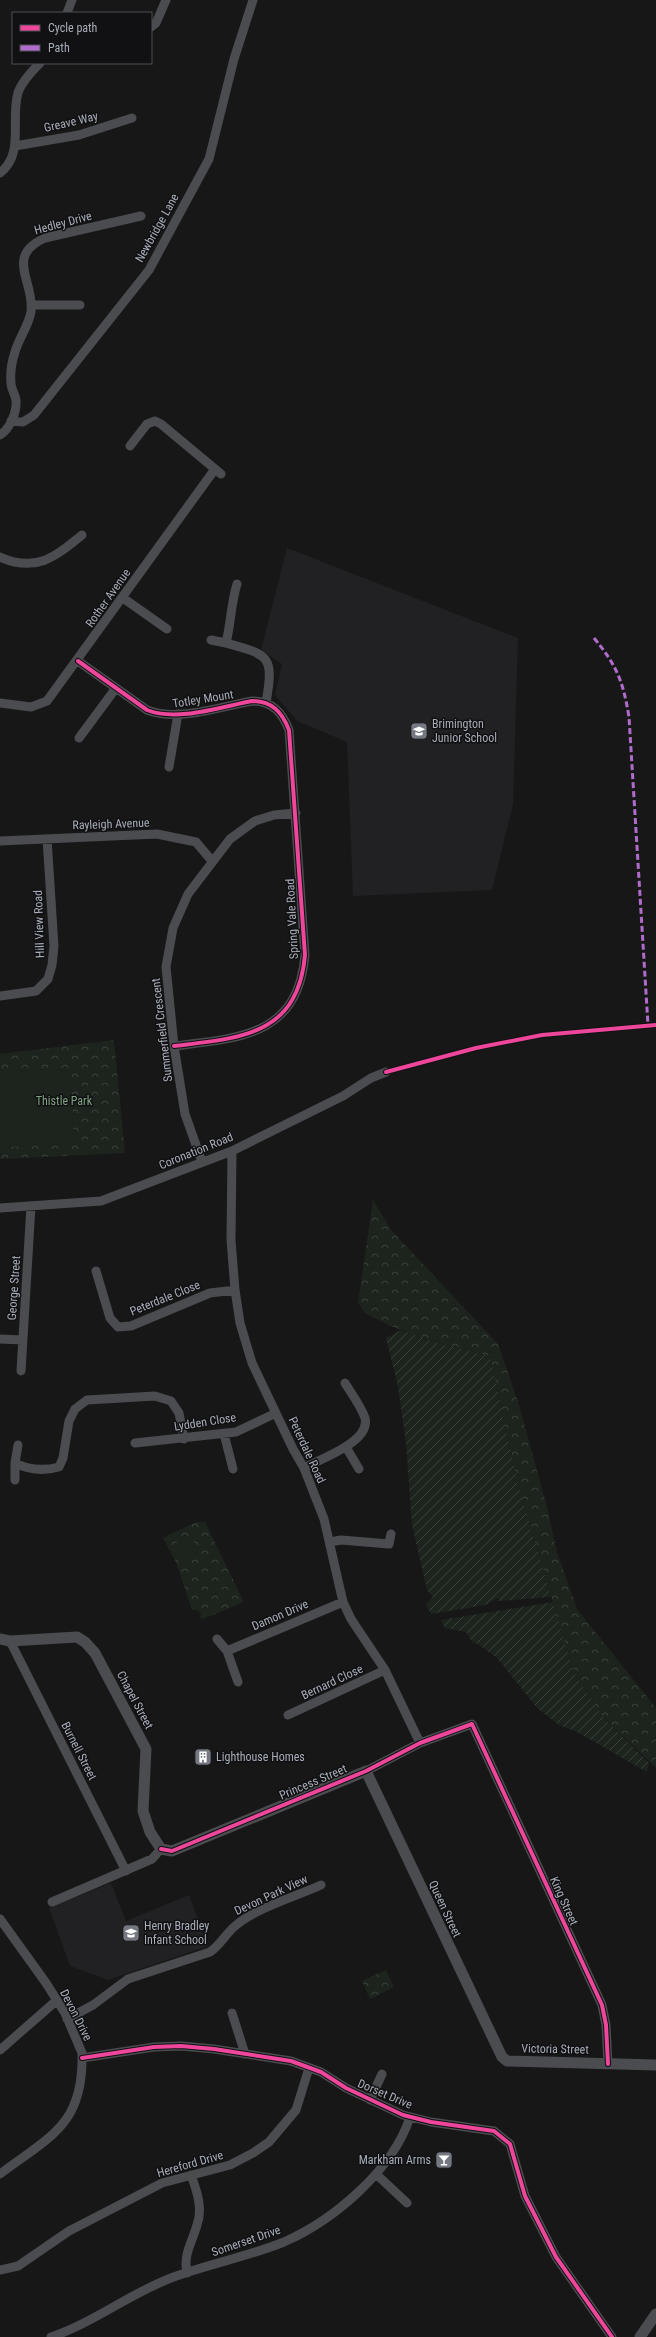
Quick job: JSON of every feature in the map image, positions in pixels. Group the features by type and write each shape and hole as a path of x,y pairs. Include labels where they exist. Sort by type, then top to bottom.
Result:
{"street":[{"path":"67,12 72,0"},
{"path":"152,26 156,23 166,0"},
{"name":"Newbridge Lane","path":"13,419 23,422 34,415 149,270 209,159 234,59 253,0"},
{"path":"0,173 13,156 15,146 14,113 18,92 39,64"},
{"name":"Greave Way","path":"15,146 79,136 132,118"},
{"name":"Hedley Drive","path":"13,419 16,400 11,383 12,365 15,352 28,322 31,305 23,268 26,254 32,244 45,238 141,216"},
{"path":"31,305 80,305"},
{"path":"0,435 13,419"},
{"name":"Rother Avenue","path":"0,703 31,707 47,701 218,472 161,424 155,421 147,424 130,446"},
{"path":"0,557 17,562 45,561 57,556 82,535"},
{"path":"226,643 232,616 232,601 237,584"},
{"path":"123,598 167,629"},
{"path":"211,640 256,652 266,662 271,675 266,703"},
{"name":"Totley Mount","path":"78,660 146,710 158,714 178,714 252,701 266,703 275,708"},
{"path":"80,738 116,688"},
{"name":"Spring Vale Road","path":"174,1046 229,1039 250,1034 266,1026 283,1013 295,998 303,977 305,955 289,730 284,718 275,708"},
{"path":"169,767 178,714"},
{"name":"Summerfield Crescent","path":"202,1162 185,1114 174,1046 166,967 173,928 188,894 230,839 242,829 255,822 274,815 296,813"},
{"name":"Rayleigh Avenue","path":"0,841 158,834 196,842 212,861"},
{"name":"Hill View Road","path":"0,996 36,991 48,979 52,965 54,946 47,839"},
{"name":"Coronation Road","path":"0,1208 101,1201 232,1151 343,1096 372,1078 386,1072"},
{"name":"Peterdale Road","path":"232,1151 231,1240 234,1290 240,1323 252,1363 304,1468 324,1519 343,1602 350,1619 385,1670 420,1743"},
{"name":"George Street","path":"20,1371 31,1206"},
{"name":"Peterdale Close","path":"96,1271 110,1318 118,1327 131,1326 210,1293 234,1290"},
{"path":"0,1340 23,1340"},
{"path":"304,1468 358,1439 365,1429 365,1418 345,1383"},
{"path":"15,1463 25,1468 49,1470 59,1467 63,1458 70,1421 75,1408 87,1400 155,1396 171,1401 179,1414 184,1439"},
{"name":"Lydden Close","path":"135,1443 184,1439 236,1432 276,1413"},
{"path":"224,1434 233,1469"},
{"path":"15,1480 15,1463 18,1445"},
{"path":"346,1446 359,1469"},
{"path":"330,1542 341,1540 388,1544 391,1534"},
{"name":"Damon Drive","path":"227,1651 343,1602"},
{"name":"Chapel Street","path":"5,1640 77,1637 85,1642 95,1653 146,1749 143,1811 150,1832 161,1849"},
{"path":"217,1639 227,1651 238,1682"},
{"name":"Burnell Street","path":"5,1640 126,1871"},
{"name":"Bernard Close","path":"288,1715 385,1670"},
{"name":"Princess Street","path":"161,1849 172,1851 366,1771 420,1743 472,1724"},
{"name":"King Street","path":"472,1724 486,1751 602,2006 608,2037 608,2064"},
{"name":"Queen Street","path":"366,1771 502,2057"},
{"path":"52,1902 87,1888 98,1881 152,1860 161,1849"},
{"name":"Devon Park View","path":"67,2019 93,2005 128,1979 210,1952 217,1948 234,1927 247,1917 321,1885"},
{"name":"Devon Drive","path":"0,1919 67,2019 82,2058 82,2080 75,2107 64,2122 37,2148 0,2174"},
{"path":"0,2050 56,2001"},
{"path":"232,2013 245,2054"},
{"name":"Dorset Drive","path":"82,2058 154,2046 181,2046 291,2061 321,2072 346,2088 410,2117 431,2122 494,2131 510,2144 525,2196 556,2257 612,2337"},
{"name":"Victoria Street","path":"502,2057 506,2061 656,2065"},
{"name":"Hereford Drive","path":"0,2270 18,2266 69,2231 162,2182 230,2165 269,2142 296,2110 309,2068"},
{"path":"370,2100 382,2074"},
{"name":"Somerset Drive","path":"51,2337 170,2278 284,2242 330,2214 376,2174 399,2144 410,2117"},
{"path":"376,2174 407,2203"},
{"path":"187,2273 186,2255 200,2215 196,2190 191,2175"},
{"path":"640,2337 656,2314"}],"shaded area":[{"name":"Brimington Junior School","path":"287,548 518,638 513,804 492,890 353,896 347,742 297,721 275,695 282,664 261,650"},
{"name":"Henry Bradley Infant School","path":"111,1883 126,1921 189,1895 208,1946 108,1980 70,1966 49,1908"}],"green space":[{"name":"Thistle Park","path":"114,1040 125,1153 0,1159 0,1054"},
{"path":"71,1069 74,1145 0,1147 0,1071"},
{"path":"373,1200 392,1231 498,1344 519,1405 547,1507 557,1552 577,1609 656,1708 656,1768 603,1717 573,1671 518,1484 490,1356 434,1342 391,1326 365,1313 358,1303"},
{"path":"401,1330 434,1342 490,1356 518,1484 551,1597 499,1601 498,1598 485,1605 431,1614 426,1605 433,1597 427,1590 412,1525 406,1443 398,1387 386,1338"},
{"path":"196,1522 205,1522 244,1602 203,1619 200,1618 201,1614 198,1610 192,1610 176,1562 163,1538"},
{"path":"192,1537 198,1552 183,1558 176,1543"},
{"path":"553,1602 573,1671 603,1717 649,1763 647,1772 577,1732 559,1725 537,1708 497,1658 478,1644 472,1642 466,1632 445,1628 441,1620"},
{"path":"386,1970 394,1987 370,1999 362,1981"}],"marked path":[{"path":"594,638 618,674 629,717 648,1025"}],"cycle path":[{"path":"78,661 147,710 159,713 185,714 213,710 252,701 271,705 283,718 289,730 305,955 300,982 291,1002 278,1017 262,1028 243,1035 221,1040 174,1046"},
{"path":"386,1072 476,1048 542,1035 656,1025"},
{"path":"161,1849 172,1851 366,1771 420,1743 472,1724 602,2005 606,2025 608,2064"},
{"path":"82,2058 154,2047 181,2046 214,2049 291,2061 321,2072 346,2088 403,2115 431,2122 494,2131 510,2144 525,2196 556,2257 612,2337"}],"place":[{"name":"Brimington Junior School","path":"419,731"},
{"name":"Lighthouse Homes","path":"203,1757"},
{"name":"Henry Bradley Infant School","path":"131,1933"},
{"name":"Markham Arms","path":"444,2160"}]}
